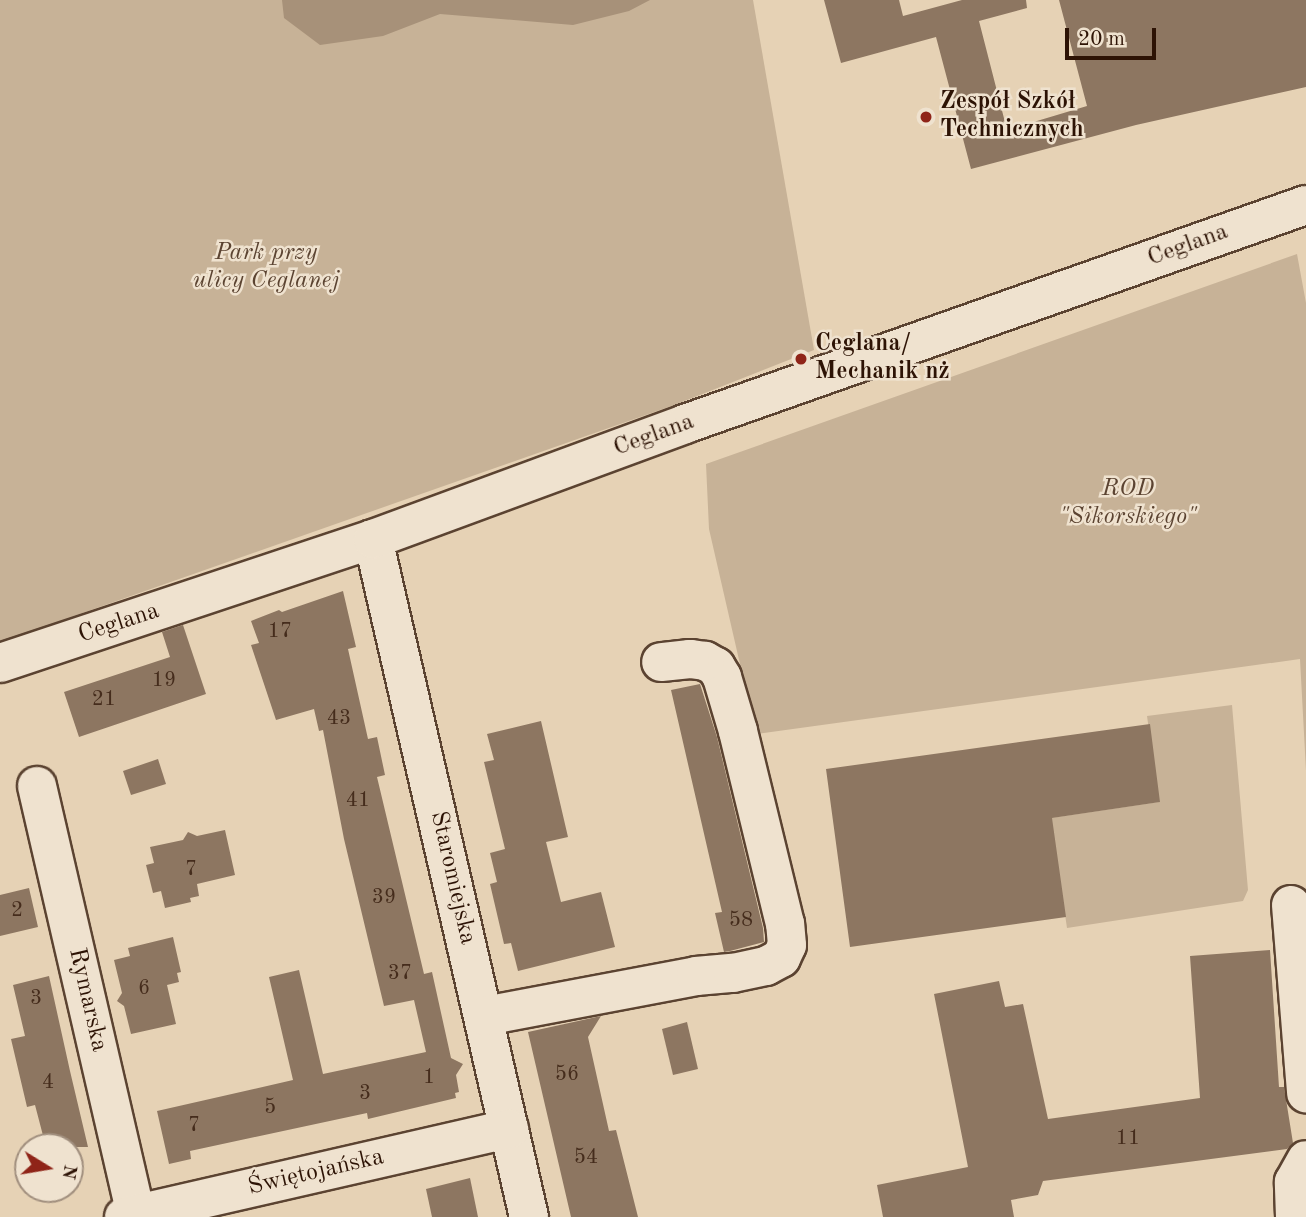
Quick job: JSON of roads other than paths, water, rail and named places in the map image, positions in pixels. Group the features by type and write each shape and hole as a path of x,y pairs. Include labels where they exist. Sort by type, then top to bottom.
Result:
{"street":[{"name":"Ceglana","path":"0,663 373,540 685,424 1306,205"},
{"name":"Staromiejska","path":"373,540 485,1016 529,1217"},
{"path":"485,1016 696,976 733,973 766,966 781,958 787,945 785,924 738,731 722,677 716,667 705,661 690,659 662,662"},
{"name":"Rymarska","path":"37,786 130,1216"},
{"path":"1291,905 1306,1093"},
{"name":"Świętojańska","path":"130,1216 509,1129"},
{"path":"1295,1217 1294,1182 1306,1160"}],"place":[{"name":"Zespół Szkół Technicznych","path":"926,117"},
{"name":"Ceglana/ Mechanik nż","path":"801,359"}],"park label":[{"name":"Park przy ulicy Ceglanej","path":"266,268"},
{"name":"ROD \"Sikorskiego\"","path":"1128,504"}]}
